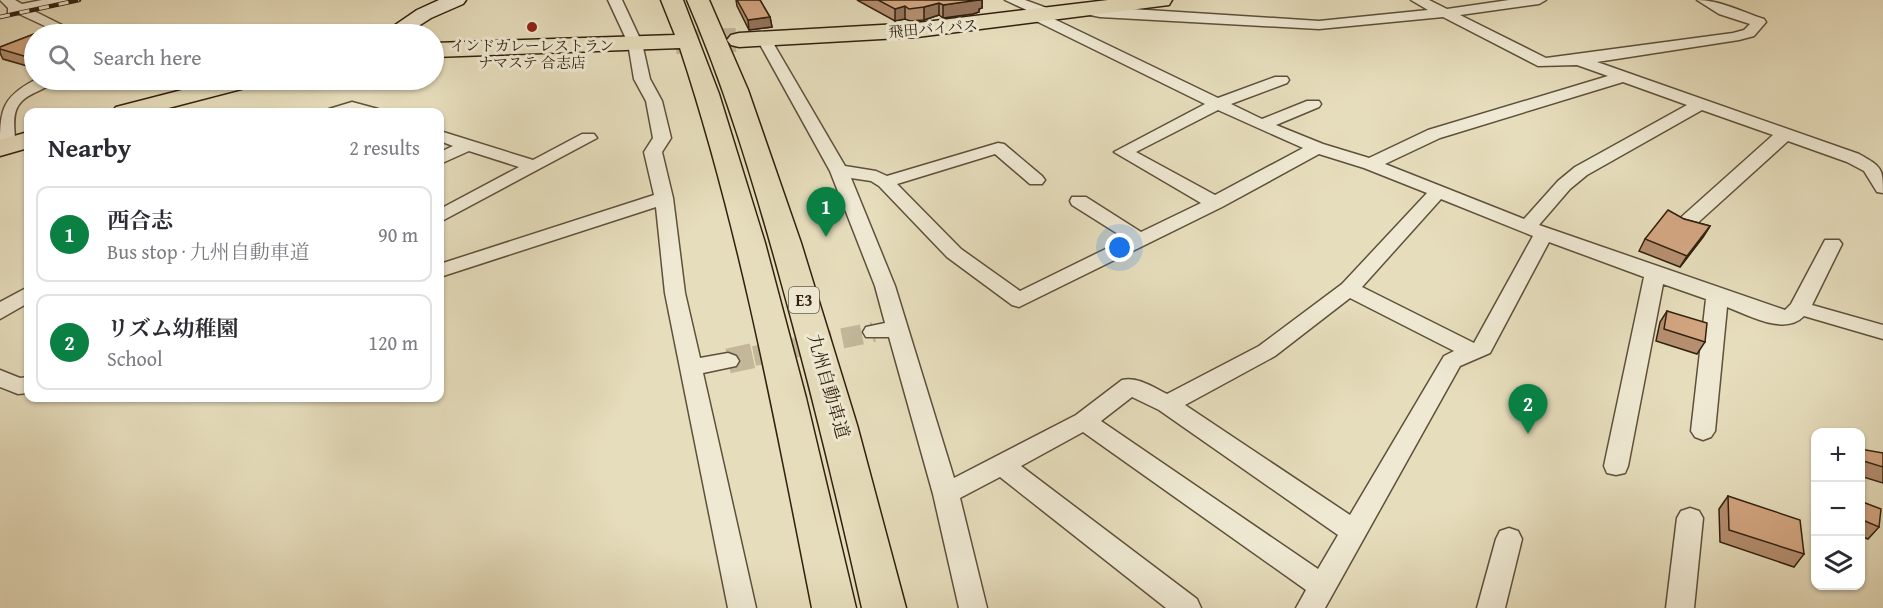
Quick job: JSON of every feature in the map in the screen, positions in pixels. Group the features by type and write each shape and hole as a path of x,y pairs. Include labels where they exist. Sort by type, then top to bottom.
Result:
{"highway":[{"name":"E3","path":"672,0 716,123 749,239 780,358 834,608"},
{"name":"九州自動車道","path":"698,0 720,47 781,227 848,457 884,608"},
{"name":"飛田バイパス","path":"739,40 917,30 1161,0"},
{"path":"444,50 676,42"},
{"path":"140,108 210,90"}],"street":[{"path":"5,0 51,24"},
{"path":"0,22 62,0"},
{"path":"408,24 456,0"},
{"path":"615,0 635,43 642,79 654,101 662,138 653,152 664,198 675,293 693,367 719,510 742,608"},
{"path":"1015,0 1261,125 1317,148 1370,165 1536,231 1773,316 1790,318 1800,308 1832,244"},
{"path":"1418,0 1543,63 1734,37 1749,33 1759,22 1724,11 1704,0"},
{"path":"1085,10 1100,13 1319,25 1445,13 1539,0"},
{"path":"0,13 25,12"},
{"path":"764,39 838,171 885,286 946,494 972,608"},
{"path":"1577,60 1863,162 1871,168 1883,188"},
{"path":"1370,165 1434,134 1624,76"},
{"path":"1215,203 1123,152 1217,104 1281,80"},
{"path":"12,145 1,124 3,112 16,94 25,90"},
{"path":"1261,125 1313,104"},
{"path":"1084,421 1319,602 1354,532 1452,361 1482,348 1536,231 1564,185 1581,171 1700,104"},
{"path":"1685,224 1785,134"},
{"path":"444,137 533,166"},
{"path":"444,214 588,138"},
{"path":"444,157 467,145"},
{"path":"885,182 998,148 1036,180"},
{"path":"838,171 876,176 885,182 954,253 1019,300 1215,203 1317,148"},
{"path":"1167,404 1267,351 1349,289 1438,192"},
{"path":"444,270 664,198"},
{"path":"1079,201 1140,240"},
{"path":"1616,466 1655,274"},
{"path":"1349,289 1473,352"},
{"path":"1,308 24,296"},
{"path":"1703,431 1717,297"},
{"path":"1800,308 1883,333"},
{"path":"874,332 898,329"},
{"path":"693,367 728,361"},
{"path":"0,378 18,386 24,385"},
{"path":"946,494 1084,421 1130,386 1167,404 1354,532"},
{"path":"1002,465 1187,608"},
{"path":"1680,608 1690,518"},
{"path":"1491,608 1509,539"}],"building":[{"path":"737,0 760,0 770,17 748,20"},
{"path":"878,0 979,0 943,5 939,3 909,9 905,6 895,9"},
{"path":"24,38 24,56 0,49 0,47"},
{"path":"1668,210 1684,219 1710,226 1687,256 1645,239"},
{"path":"1667,311 1707,323 1705,342 1664,329"},
{"path":"1865,450 1883,453 1883,467 1865,462"},
{"path":"1728,496 1800,520 1804,554 1729,530"},
{"path":"1865,503 1881,509 1879,527 1865,521"}],"tunnel":[{"path":"676,42 739,40"},
{"path":"754,356 874,332"},
{"path":"728,361 761,354"}],"railway":[{"path":"0,17 79,0"}],"place":[{"name":"インドカレーレストラン ナマステ 合志店","path":"532,27"},
{"name":"西合志","path":"826,237"},
{"name":"リズム幼稚園","path":"1528,434"}]}
